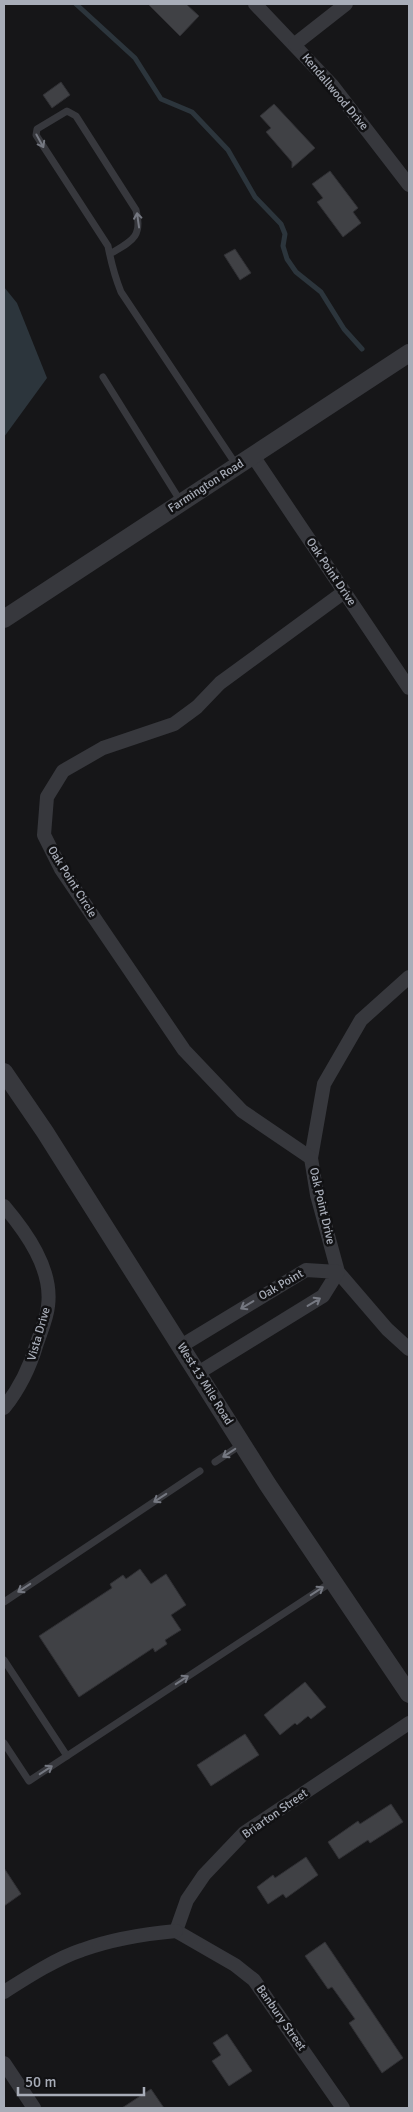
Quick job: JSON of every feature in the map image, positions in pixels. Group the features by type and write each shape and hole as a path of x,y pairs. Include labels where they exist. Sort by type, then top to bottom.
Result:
{"street":[{"name":"Kendallwood Drive","path":"255,4 332,85 409,185"},
{"path":"295,44 346,4"},
{"name":"Farmington Road","path":"4,619 409,353"},
{"name":"Oak Point Drive","path":"252,456 409,688"},
{"name":"Oak Point Circle","path":"311,1158 242,1112 184,1050 61,869 44,835 47,797 63,771 103,748 174,724 197,707 220,683 344,592"},
{"name":"Oak Point Drive","path":"409,977 361,1020 324,1084 311,1158 317,1195 338,1272 387,1329 409,1348"},
{"name":"West 13 Mile Road","path":"6,1080 181,1346 242,1444 409,1694"},
{"name":"Vista Drive","path":"4,1206 40,1258 47,1283 48,1306 32,1360 18,1391 4,1408"},
{"name":"Oak Point","path":"181,1346 306,1270 338,1272"},
{"path":"198,1373 323,1296 338,1272"},
{"name":"Briarton Street","path":"176,1931 187,1900 204,1875 244,1833 409,1723"},
{"path":"4,1992 24,1979 80,1950 140,1934 176,1931"},
{"name":"Banbury Street","path":"176,1931 235,1965 254,1980 343,2108"},
{"path":"4,2063 34,2108"}],"lane":[{"path":"110,254 137,234 140,225 136,210 76,116 67,111 36,129 36,135 108,246 110,254 121,292 237,466"},
{"path":"103,377 182,502"},
{"path":"215,1462 242,1444"},
{"path":"4,1602 200,1471"},
{"path":"4,1743 29,1781 333,1581"},
{"path":"4,1660 67,1756"}],"shaded area":[{"path":"4,287 17,303 47,378 4,437"}],"building":[{"path":"148,4 186,4 199,16 180,36"},
{"path":"61,82 70,95 52,108 43,95"},
{"path":"274,104 315,148 292,168 292,162 266,132 271,128 260,116"},
{"path":"330,171 358,208 353,212 361,223 343,237 317,202 323,198 312,184"},
{"path":"235,249 251,273 240,280 224,255"},
{"path":"140,1569 151,1584 166,1574 186,1605 171,1615 181,1630 165,1640 167,1644 155,1652 153,1648 79,1697 39,1636 112,1588 110,1584 123,1575 126,1579"},
{"path":"305,1682 326,1707 311,1719 308,1716 297,1725 295,1723 280,1735 264,1715"},
{"path":"245,1734 259,1755 211,1786 197,1765"},
{"path":"391,1804 403,1822 370,1843 368,1840 339,1859 328,1842 358,1821 360,1824"},
{"path":"306,1857 318,1875 286,1898 283,1894 268,1904 257,1887 273,1875 275,1878"},
{"path":"4,1868 21,1894 4,1906"},
{"path":"325,1942 403,2058 382,2073 349,2023 355,2019 332,1987 328,1989 305,1956"},
{"path":"227,2034 252,2071 229,2086 212,2061 221,2055 213,2043"},
{"path":"151,2089 164,2108 122,2108"}],"waterway":[{"path":"76,4 135,58 161,99 192,112 228,150 255,197 281,224 285,234 283,246 287,259 296,272 321,292 344,329 362,349"}]}
